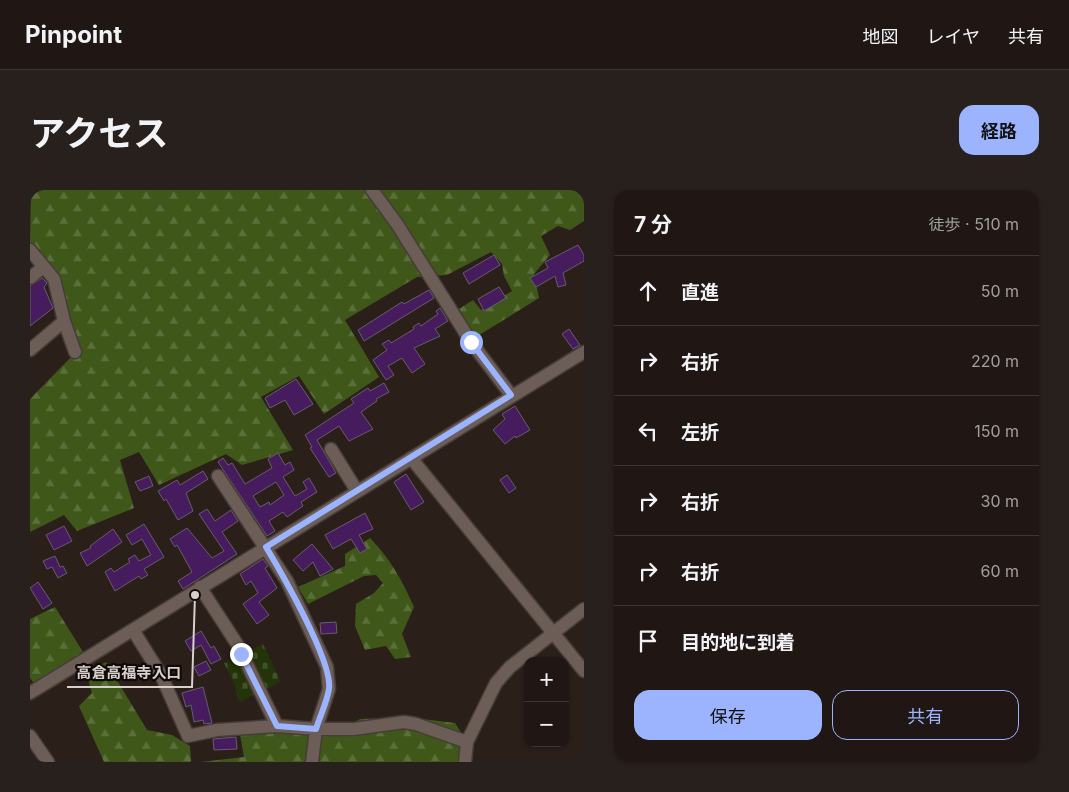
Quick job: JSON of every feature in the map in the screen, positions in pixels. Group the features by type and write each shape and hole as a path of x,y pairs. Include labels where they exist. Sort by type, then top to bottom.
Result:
{"street":[{"path":"372,190 397,224 471,342 511,395"},
{"path":"30,250 54,280 64,321 75,352"},
{"path":"30,278 43,266"},
{"path":"30,350 64,321"},
{"path":"30,694 511,395 582,356"},
{"path":"331,449 357,491"},
{"path":"411,458 584,671"},
{"path":"218,476 287,580 327,667 329,689 316,729 312,762"},
{"path":"200,587 237,644 277,726"},
{"path":"465,762 467,742 496,683 510,666 584,609"},
{"path":"133,630 161,675 188,736 217,730 277,726 316,729 354,728 404,722 416,724 467,742"},
{"path":"30,736 48,762"}],"green space":[{"path":"31,190 584,190 584,221 570,230 558,226 541,236 550,255 534,274 539,298 476,337 459,309 473,300 481,310 512,291 504,276 502,264 491,252 447,275 417,277 345,320 379,377 324,414 299,376 261,397 293,450 242,465 226,454 159,485 139,452 120,460 134,508 77,531 64,515 30,532 30,399 78,350 57,275 30,243"},
{"path":"370,538 395,571 414,607 402,634 411,657 395,659 386,646 365,650 355,626 356,604 374,593 383,583 376,575 364,576 308,604 298,587 345,566 345,554"},
{"path":"55,607 83,652 34,683 30,678 30,619"},
{"path":"263,644 281,682 239,702 234,683 224,663"},
{"path":"106,662 147,730 172,735 190,746 191,762 104,762 79,706 92,693 86,672"},
{"path":"406,717 455,723 467,742 465,762 201,762 244,757 239,729 336,734 360,719"}],"building":[{"path":"578,245 584,255 584,261 563,273 566,285 558,287 555,276 536,287 530,278 548,268 545,262"},
{"path":"494,255 500,265 469,284 463,273"},
{"path":"42,278 47,283 44,287 53,308 30,326 30,286"},
{"path":"499,287 506,298 484,311 478,299"},
{"path":"429,290 434,298 364,341 358,330 402,302 404,304"},
{"path":"440,308 448,321 435,329 440,336 414,348 425,364 412,373 402,358 388,366 394,375 386,380 373,360 387,350 382,344 389,340 391,343 414,329 413,327 419,323 421,326 438,314 436,311"},
{"path":"569,329 580,345 573,349 562,334"},
{"path":"296,379 313,404 294,415 285,400 270,408 265,398"},
{"path":"384,383 389,392 376,399 377,401 361,412 373,429 349,441 339,426 317,440 336,473 329,477 310,448 312,447 305,435 354,403 351,399 368,388 370,391"},
{"path":"515,406 530,430 516,438 515,436 505,444 493,430 505,419 502,414"},
{"path":"278,453 285,465 290,462 294,470 283,477 295,496 307,489 303,482 309,478 317,492 301,502 303,506 287,517 283,512 269,521 275,531 267,536 218,462 223,458 228,465 232,463 245,484 272,468 268,459","holes":["276,482 284,495 270,505 269,502 260,507 253,496"]},
{"path":"203,471 208,479 186,493 193,511 178,520 166,499 164,501 158,491 177,480 180,485"},
{"path":"406,474 424,502 411,510 394,482"},
{"path":"507,475 516,488 509,493 500,480"},
{"path":"149,476 153,486 140,491 135,482"},
{"path":"207,509 215,521 231,510 238,521 222,532 237,554 183,589 178,581 192,572 177,545 175,547 170,539 187,528 212,558 224,551 199,514"},
{"path":"365,513 373,529 359,535 367,549 360,553 351,539 333,549 325,535"},
{"path":"144,524 164,557 144,569 148,575 141,579 139,576 115,591 105,572 111,568 114,572 130,562 128,559 135,555 139,561 151,555 142,539 132,545 126,535"},
{"path":"64,526 72,541 54,550 46,535"},
{"path":"113,529 122,542 87,566 80,553 91,548 90,546"},
{"path":"312,544 333,569 320,576 313,562 303,571 293,560"},
{"path":"55,556 60,567 63,566 67,573 58,578 52,567 47,569 43,561"},
{"path":"263,559 268,566 265,568 277,588 259,602 269,615 257,624 243,604 258,593 251,581 246,585 240,574"},
{"path":"38,582 52,603 43,609 30,588"},
{"path":"336,622 337,633 321,634 320,623"},
{"path":"201,631 211,648 214,646 221,659 211,664 201,645 191,651 185,641"},
{"path":"206,661 211,670 199,676 194,667"},
{"path":"203,687 212,723 204,724 203,720 194,722 191,705 186,707 182,693"},
{"path":"236,737 237,749 214,750 213,739"}],"place":[{"name":"高倉高福寺入口","path":"195,595"}],"route":[{"path":"241,654 277,726 316,729 329,689 327,667 287,580 266,547 511,395 471,342"}]}
